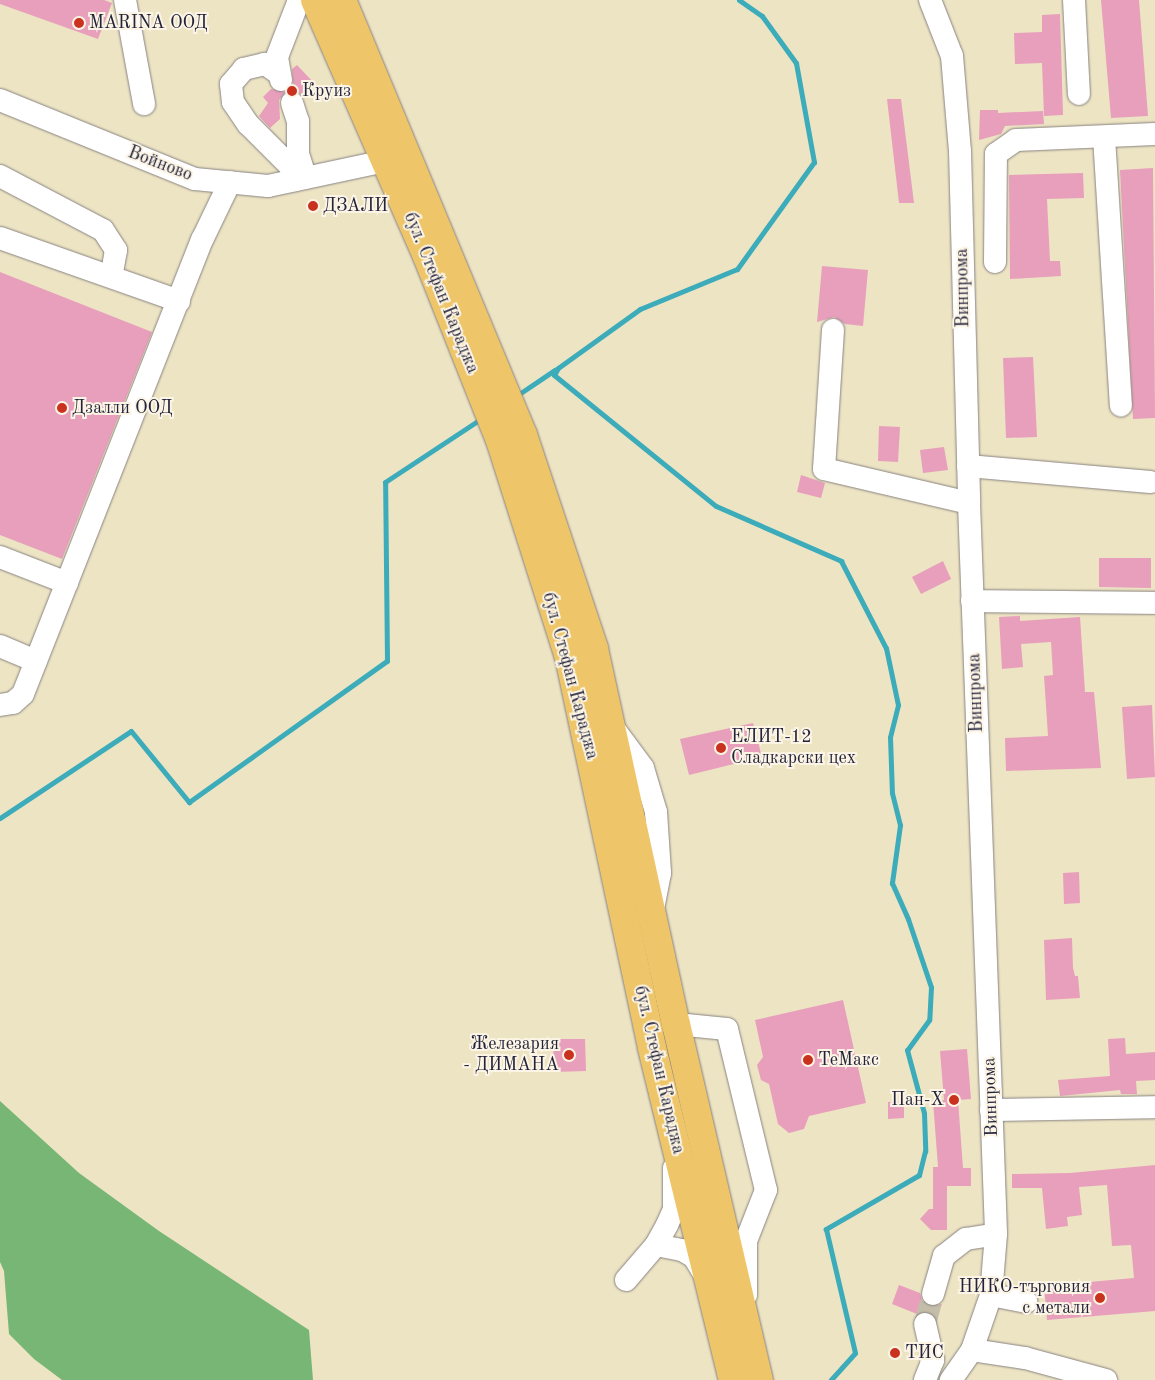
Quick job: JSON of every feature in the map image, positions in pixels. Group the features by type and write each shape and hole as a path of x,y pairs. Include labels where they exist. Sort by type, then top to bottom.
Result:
{"main road":[{"name":"бул. Стефан Караджа","path":"315,0 395,154 523,435 594,649 676,1024 759,1380"},
{"name":"бул. Стефан Караджа","path":"342,0 395,154 427,256 501,443 569,657 652,1048 733,1380"}],"street":[{"path":"125,0 144,104"},
{"path":"299,0 281,42 277,57 280,76 265,64 244,69 231,84 233,102 248,124 290,166 300,179"},
{"name":"Винпрома","path":"930,0 952,56 960,151 972,601 996,1234 991,1295 972,1350 951,1380"},
{"path":"1074,0 1080,94"},
{"name":"Войново","path":"0,100 195,179 268,186 395,154"},
{"path":"292,103 298,121 300,179"},
{"path":"960,151 996,154 1016,140 1155,134"},
{"path":"1104,136 1121,405"},
{"path":"995,262 996,154"},
{"path":"0,176 103,230 116,250 111,277"},
{"path":"0,705 13,703 23,694 179,301 230,182"},
{"path":"0,238 179,301"},
{"path":"833,330 824,469 969,502"},
{"path":"968,466 1150,482"},
{"path":"0,557 67,583"},
{"path":"972,601 1155,603"},
{"path":"0,646 36,661"},
{"path":"610,722 656,775 656,812 660,873 652,915"},
{"path":"676,1024 727,1029 766,1190 746,1241 746,1324"},
{"path":"991,1110 1155,1107"},
{"path":"626,1280 656,1245 674,1208 671,1120"},
{"path":"933,1294 944,1256 966,1239 996,1234"},
{"path":"656,1245 682,1250 694,1257 709,1286"},
{"path":"991,1295 1026,1302"},
{"path":"924,1324 933,1360 924,1380"},
{"path":"972,1350 1024,1368 1093,1378"}],"green space":[{"path":"0,1101 79,1173 159,1231 309,1330 313,1380 62,1380 34,1359 9,1334 4,1271 0,1262"}],"building":[{"name":"MARINA ООД","path":"0,0 104,0 112,3 98,39 0,4"},
{"path":"1101,0 1139,0 1148,116 1111,118"},
{"path":"1060,14 1063,115 1044,116 1042,63 1015,64 1014,33 1042,32 1042,15"},
{"path":"297,65 314,83 301,94 289,90 293,84 292,69"},
{"path":"271,89 286,92 279,100 280,119 270,128 259,116 268,103 263,97"},
{"path":"887,99 901,99 914,203 899,203"},
{"path":"980,110 998,110 998,113 1043,111 1044,124 1005,126 1001,134 979,140"},
{"path":"1153,168 1155,418 1133,419 1120,170"},
{"path":"1083,173 1084,198 1047,199 1050,261 1060,261 1061,276 1010,279 1009,175"},
{"path":"822,266 868,270 863,326 845,324 834,317 817,322"},
{"name":"Дзалли ООД","path":"0,272 152,332 62,559 0,535"},
{"path":"1033,357 1037,437 1006,438 1003,358"},
{"path":"879,426 900,427 898,462 878,461"},
{"path":"944,447 948,470 923,473 920,450"},
{"path":"801,475 825,483 821,498 797,492"},
{"path":"1099,558 1151,558 1151,588 1099,587"},
{"path":"943,561 951,579 921,594 912,577"},
{"path":"1020,616 1020,621 1080,617 1085,692 1094,692 1101,768 1006,771 1005,738 1048,736 1044,676 1053,675 1051,642 1021,644 1023,667 1002,669 999,617"},
{"path":"1152,705 1155,777 1127,779 1122,707"},
{"name":"ЕЛИТ-12 Сладкарски цех","path":"753,723 762,757 689,775 680,739"},
{"path":"1079,872 1080,903 1064,904 1063,873"},
{"path":"1072,938 1073,968 1075,976 1078,976 1080,998 1046,1000 1044,940"},
{"path":"843,1000 866,1103 809,1116 804,1129 789,1133 778,1124 769,1084 761,1080 757,1065 763,1057 755,1020"},
{"path":"1125,1038 1126,1054 1155,1052 1155,1080 1136,1081 1137,1094 1121,1094 1120,1090 1060,1096 1058,1080 1110,1076 1108,1039"},
{"name":"Железария - ДИМАНА","path":"553,1039 585,1039 586,1071 554,1072"},
{"path":"967,1049 971,1099 958,1100 963,1168 971,1168 971,1186 947,1186 947,1230 931,1230 920,1219 929,1209 933,1209 933,1167 938,1167 933,1101 944,1100 940,1051"},
{"path":"888,1102 904,1102 904,1118 888,1119"},
{"path":"1155,1165 1155,1311 1047,1320 1044,1286 1134,1278 1131,1245 1112,1246 1107,1185 1079,1187 1082,1215 1067,1217 1068,1226 1046,1229 1042,1188 1012,1188 1012,1174 1070,1173"},
{"path":"899,1285 920,1293 923,1303 929,1306 942,1304 936,1318 928,1311 917,1314 892,1304"}],"waterway":[{"path":"739,0 762,16 796,63 814,162 737,269 640,309 558,368 554,375 716,506 841,561 886,648 898,705 890,737 892,793 900,825 892,883 908,919 931,987 929,1020 907,1050 924,1113 925,1151 919,1175 826,1229 855,1353 831,1380"},
{"path":"522,392 555,370"},
{"path":"0,818 131,731 189,802 387,661 385,482 476,422"}],"tunnel":[{"path":"925,1324 933,1294"}],"place":[{"name":"MARINA ООД","path":"79,23"},
{"name":"Круиз","path":"292,91"},
{"name":"ДЗАЛИ","path":"313,206"},
{"name":"Дзалли ООД","path":"62,408"},
{"name":"ЕЛИТ-12 Сладкарски цех","path":"721,748"},
{"name":"Железария - ДИМАНА","path":"569,1055"},
{"name":"ТеМакс","path":"808,1060"},
{"name":"Пан-Х","path":"954,1100"},
{"name":"НИКО-търговия с метали","path":"1100,1298"},
{"name":"ТИС","path":"895,1353"}]}
